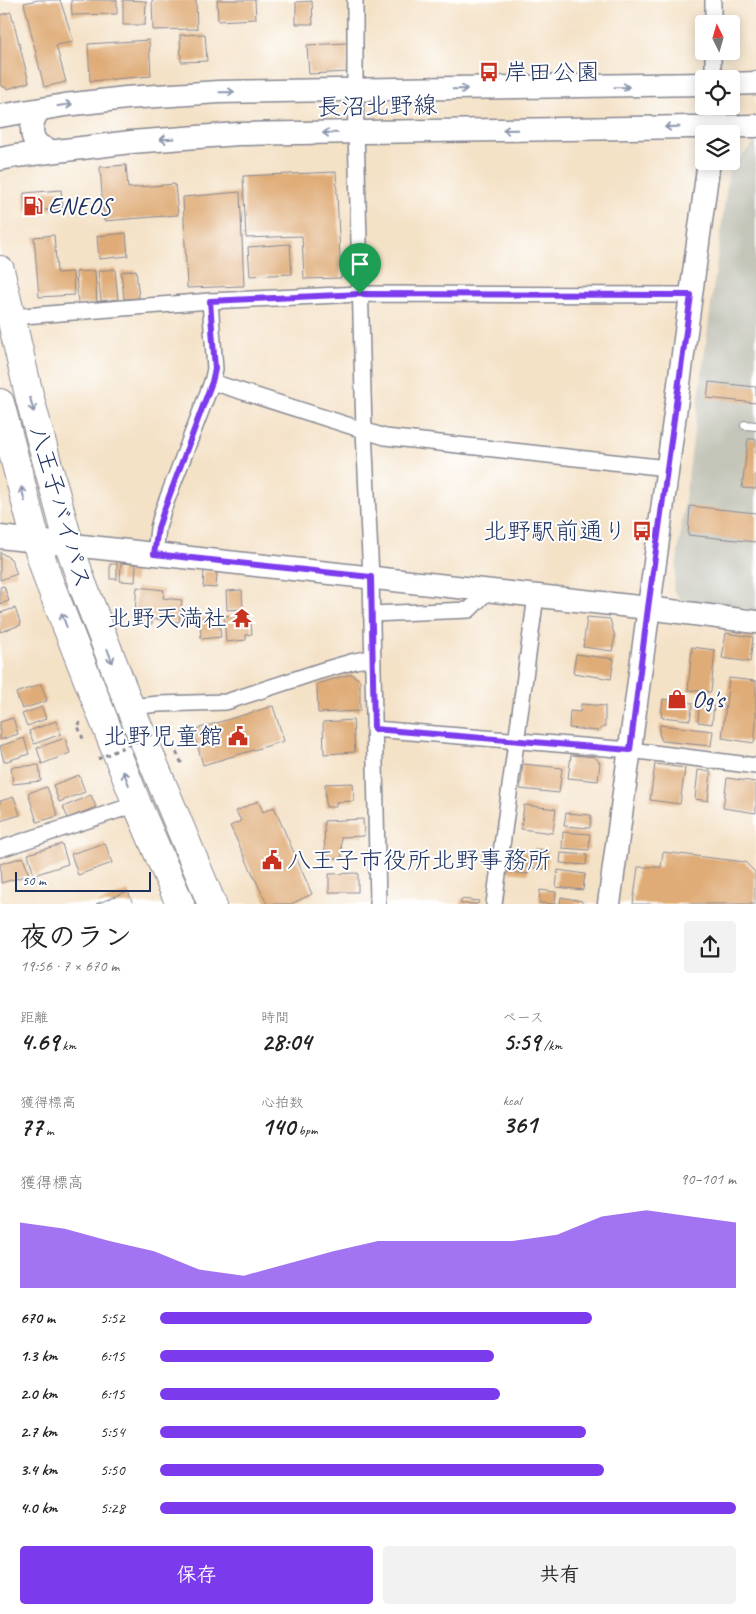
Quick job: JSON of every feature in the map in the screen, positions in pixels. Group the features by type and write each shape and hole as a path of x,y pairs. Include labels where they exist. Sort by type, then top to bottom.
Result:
{"highway":[{"name":"八王子バイパス","path":"0,270 30,399 69,544 82,583 130,707 168,772 212,904"},
{"name":"八王子バイパス","path":"0,403 36,541 48,579 151,839 180,904"},
{"path":"168,772 232,904"},
{"path":"151,839 170,904"}],"main road":[{"path":"740,84 756,83"},
{"name":"長沼北野線","path":"0,116 117,99 219,92 695,84"},
{"path":"40,110 35,115 32,123 34,140 40,146 51,151"},
{"name":"長沼北野線","path":"0,160 51,151 131,142 238,134 356,133 712,122 756,126"},
{"path":"609,904 708,170"},
{"path":"0,537 488,590 756,622"}],"street":[{"path":"356,0 356,133 364,430 371,577 378,904"},
{"path":"713,0 713,15"},
{"path":"11,318 210,301 360,294 691,295"},
{"path":"154,554 158,528 212,382 215,369 210,301"},
{"path":"212,382 385,437 667,468"},
{"path":"371,614 470,610 488,590"},
{"path":"494,904 536,596"},
{"path":"130,707 158,704 226,702 320,671 372,658"},
{"path":"374,729 630,750 756,766"},
{"path":"0,849 137,804"}],"lane":[{"path":"745,424 756,426"}],"path":[{"path":"84,722 77,724 84,741"},
{"path":"98,759 161,730"},
{"path":"168,772 181,762 173,745"}],"shaded area":[{"path":"756,143 756,610 681,600 673,590 729,170 740,170 740,158"}],"building":[{"path":"38,0 60,0 74,42 56,45 66,82 44,87 24,3"},
{"path":"71,0 117,0 117,14 72,15"},
{"path":"123,0 146,1 145,25 123,25"},
{"path":"152,0 196,0 197,29 153,30"},
{"path":"217,0 255,0 256,19 218,21"},
{"path":"312,1 313,24 296,24 296,2"},
{"path":"11,12 29,82 8,89 0,85 0,15"},
{"path":"205,34 207,61 181,62 180,35"},
{"path":"149,40 151,76 90,81 88,44"},
{"path":"347,43 348,72 309,74 307,45"},
{"path":"126,165 128,188 175,184 178,215 104,221 100,167"},
{"path":"336,172 341,278 304,279 302,236 246,238 243,176"},
{"path":"61,190 63,209 25,211 24,193"},
{"path":"240,192 244,286 187,288 183,197"},
{"path":"126,233 128,256 99,259 97,236"},
{"path":"54,235 57,273 73,272 74,295 39,297 34,237"},
{"path":"290,244 292,274 250,276 248,247"},
{"path":"115,269 118,299 101,301 98,271"},
{"path":"136,270 139,298 124,299 121,272"},
{"path":"95,271 97,303 78,304 76,272"},
{"path":"709,382 756,387 756,403 707,398"},
{"path":"748,439 756,439 756,489 742,488"},
{"path":"690,506 756,513 756,542 688,535"},
{"path":"0,552 11,559 17,574 0,580"},
{"path":"121,563 136,564 135,582 120,581"},
{"path":"110,564 117,564 117,579 110,579"},
{"path":"204,571 217,572 216,588 203,587"},
{"path":"4,586 9,601 0,604 0,587"},
{"path":"137,587 164,590 163,598 182,600 179,622 152,619 152,624 134,622"},
{"path":"242,590 243,609 227,610 226,591"},
{"path":"15,608 21,625 0,632 0,613"},
{"path":"244,614 245,622 251,622 252,634 246,635 246,640 226,642 224,616"},
{"path":"219,616 221,637 201,639 200,618"},
{"path":"587,617 610,619 615,637 612,651 583,647"},
{"path":"726,633 753,637 750,662 722,658"},
{"path":"692,647 715,650 711,692 688,690"},
{"path":"576,654 614,659 611,679 573,673"},
{"path":"351,674 360,680 360,711 318,713 317,684"},
{"path":"729,678 756,681 754,743 722,738"},
{"path":"41,684 47,701 22,709 16,693"},
{"path":"663,699 693,703 690,720 661,717"},
{"path":"581,704 605,706 605,726 598,731 569,728 570,711 580,712"},
{"path":"699,705 714,706 712,724 698,722"},
{"name":"北野児童館","path":"273,706 284,741 203,765 193,730"},
{"path":"42,707 46,719 27,726 22,714"},
{"path":"13,718 18,734 0,740 0,722"},
{"path":"353,720 355,752 324,754 323,722"},
{"path":"56,721 61,734 34,744 29,731"},
{"path":"660,725 713,731 711,746 662,741 659,734"},
{"path":"24,738 29,754 4,762 0,746"},
{"path":"65,738 70,753 42,764 37,748"},
{"path":"571,755 595,757 600,763 598,781 568,778"},
{"path":"523,764 562,768 559,793 520,789"},
{"path":"655,764 685,768 680,804 650,800"},
{"path":"39,765 41,781 13,784 11,767"},
{"path":"698,770 711,772 708,801 695,799"},
{"path":"79,775 85,792 59,802 53,785"},
{"path":"727,778 756,782 756,813 723,808"},
{"path":"353,783 354,801 336,802 336,807 326,807 325,784"},
{"path":"47,787 58,816 37,822 28,793"},
{"path":"91,795 96,807 68,818 63,807"},
{"path":"14,797 20,815 0,821 0,801"},
{"name":"八王子市役所北野事務所","path":"258,801 263,812 274,807 312,894 291,904 267,904 230,826 241,821 236,811"},
{"path":"524,805 556,809 553,833 521,829"},
{"path":"566,813 591,815 590,828 564,826"},
{"path":"363,819 364,836 341,837 342,858 325,859 324,821"},
{"path":"563,832 590,834 589,850 562,848"},
{"path":"105,843 112,863 78,875 71,854"},
{"path":"62,844 68,864 34,875 28,854"},
{"path":"535,849 548,850 547,869 533,868"},
{"path":"510,850 530,852 528,874 508,872"},
{"path":"663,852 745,862 755,872 755,904 633,904 638,867 661,867"},
{"path":"561,853 587,855 586,865 560,863"},
{"path":"23,857 29,875 1,883 0,864"},
{"path":"558,870 585,874 583,890 556,887"},
{"path":"358,873 358,892 329,892 329,874"},
{"path":"540,890 556,892 555,904 539,903"},
{"path":"128,891 133,904 96,904"},
{"path":"561,897 582,901 582,904 560,904"},
{"path":"461,899 479,901 478,904 461,904"}],"place":[{"name":"岸田公園","path":"489,72"},
{"name":"ENEOS","path":"33,206"},
{"name":"北野駅前通り","path":"642,531"},
{"name":"北野天満社","path":"242,618"},
{"name":"Og's","path":"677,699"},
{"name":"北野児童館","path":"238,736"},
{"name":"八王子市役所北野事務所","path":"272,860"}],"route":[{"path":"360,294 691,295 630,750 374,729 371,577 154,554 158,528 212,382 215,369 210,301 360,294"}]}
